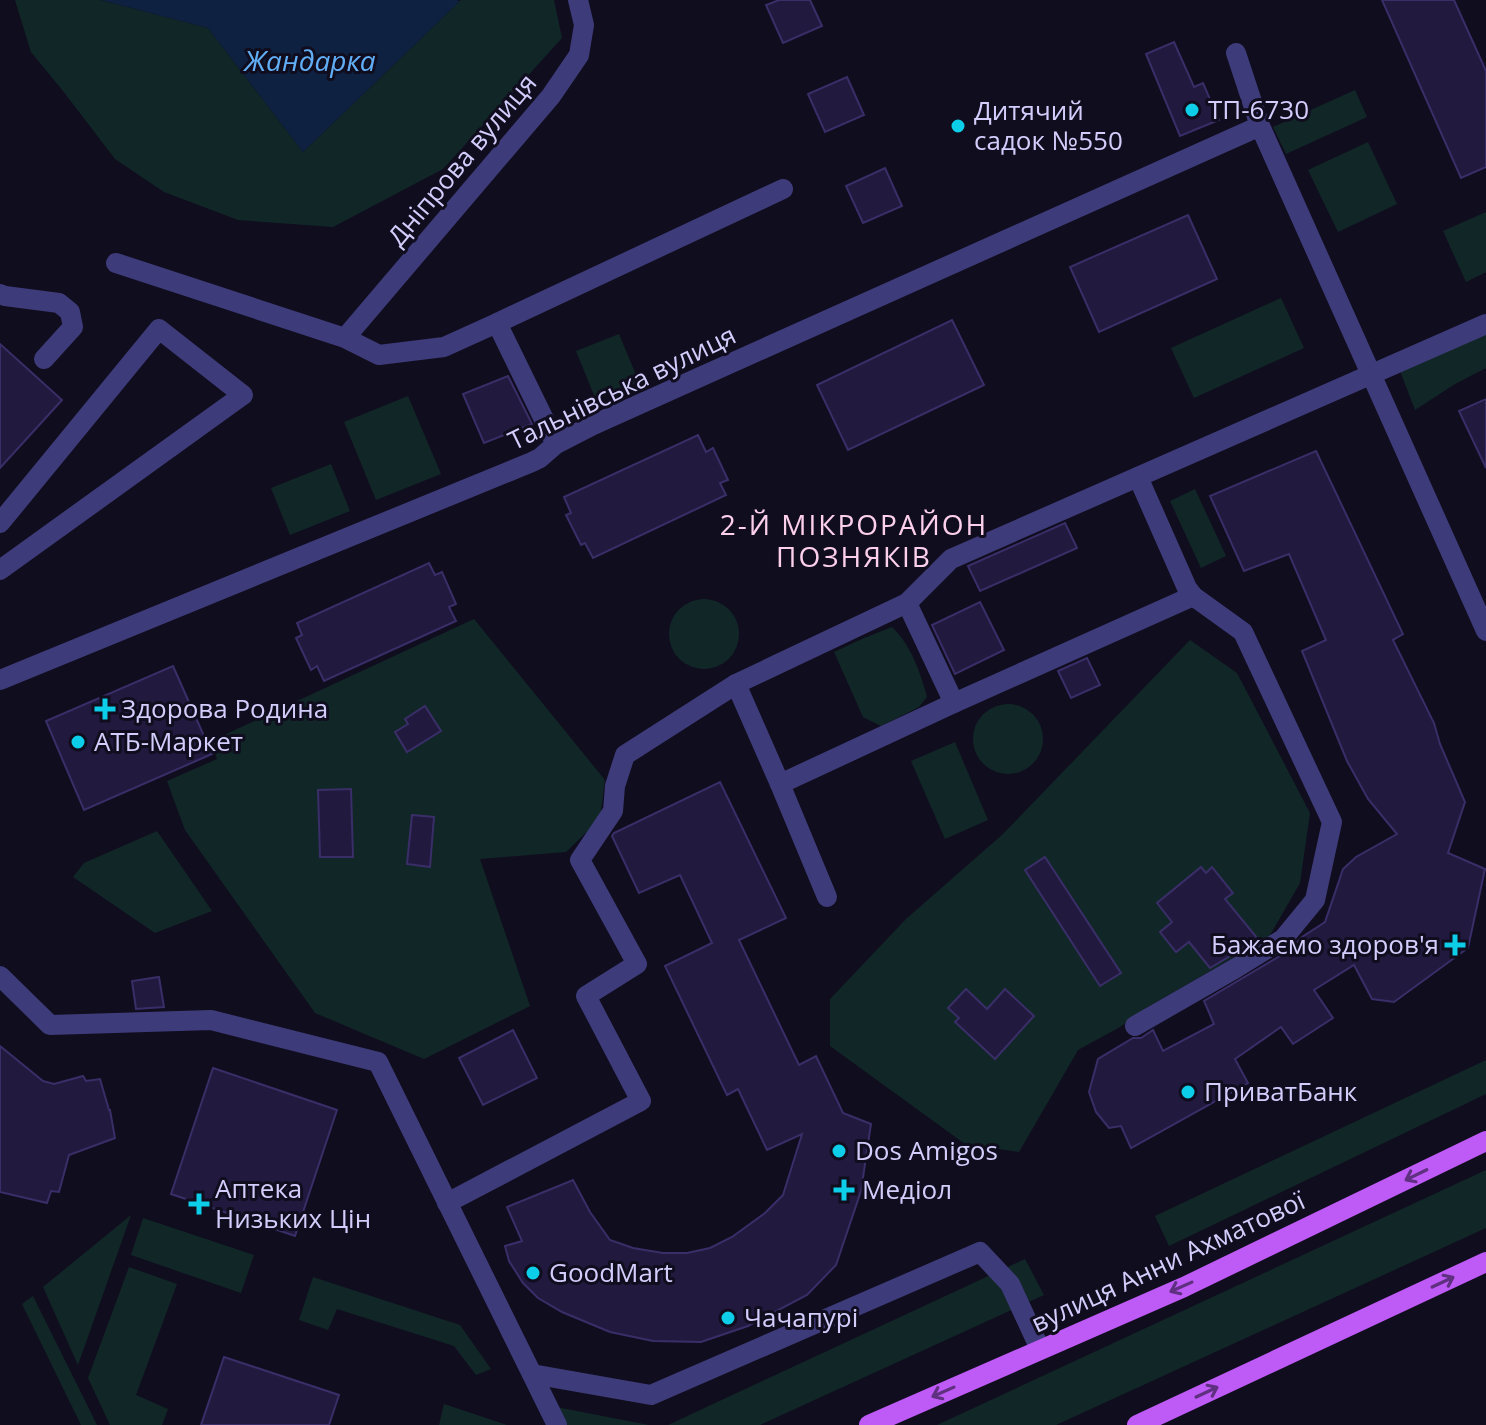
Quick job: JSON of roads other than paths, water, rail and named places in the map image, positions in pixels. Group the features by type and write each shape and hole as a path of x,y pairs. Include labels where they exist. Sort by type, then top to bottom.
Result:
{"main road":[{"name":"вулиця Анни Ахматової","path":"869,1425 1184,1287 1486,1141"},
{"path":"1137,1425 1486,1262"}],"street":[{"name":"Дніпрова вулиця","path":"345,338 551,96 572,66 579,55 584,25 578,0"},
{"path":"1236,53 1260,126 1486,631"},
{"name":"Тальнівська вулиця","path":"0,680 522,466 540,458 556,444 607,419 1260,126"},
{"path":"116,263 345,338 379,355 444,347 783,189"},
{"path":"0,294 59,303 70,312 73,327 44,359"},
{"path":"497,323 556,444"},
{"path":"447,1203 641,1101 586,996 637,964 580,860 613,811 615,786 625,755 736,684 907,603 951,559 1486,324"},
{"path":"0,523 159,329 243,395 0,570"},
{"path":"1135,1026 1283,939 1315,900 1332,822 1243,632 1193,596 1187,588 1138,477"},
{"path":"780,784 1193,596"},
{"path":"907,603 954,703"},
{"path":"736,684 827,897"},
{"path":"0,976 50,1025 211,1020 378,1062 557,1425"},
{"path":"532,1374 651,1395 980,1252 1010,1284 1040,1349"}],"water":[{"name":"Жандарка","path":"101,0 460,1 303,152 208,28"}],"place":[{"name":"ТП-6730","path":"1192,110"},
{"name":"Дитячий садок №550","path":"958,126"},
{"name":"Здорова Родина","path":"105,709"},
{"name":"АТБ-Маркет","path":"78,742"},
{"name":"Бажаємо здоров'я","path":"1455,945"},
{"name":"ПриватБанк","path":"1188,1092"},
{"name":"Dos Amigos","path":"839,1151"},
{"name":"Медіол","path":"844,1190"},
{"name":"Аптека Низьких Цін","path":"199,1204"},
{"name":"GoodMart","path":"533,1273"},
{"name":"Чачапурі","path":"728,1318"}],"district":[{"name":"2-Й МІКРОРАЙОН ПОЗНЯКІВ","path":"854,541"}]}
